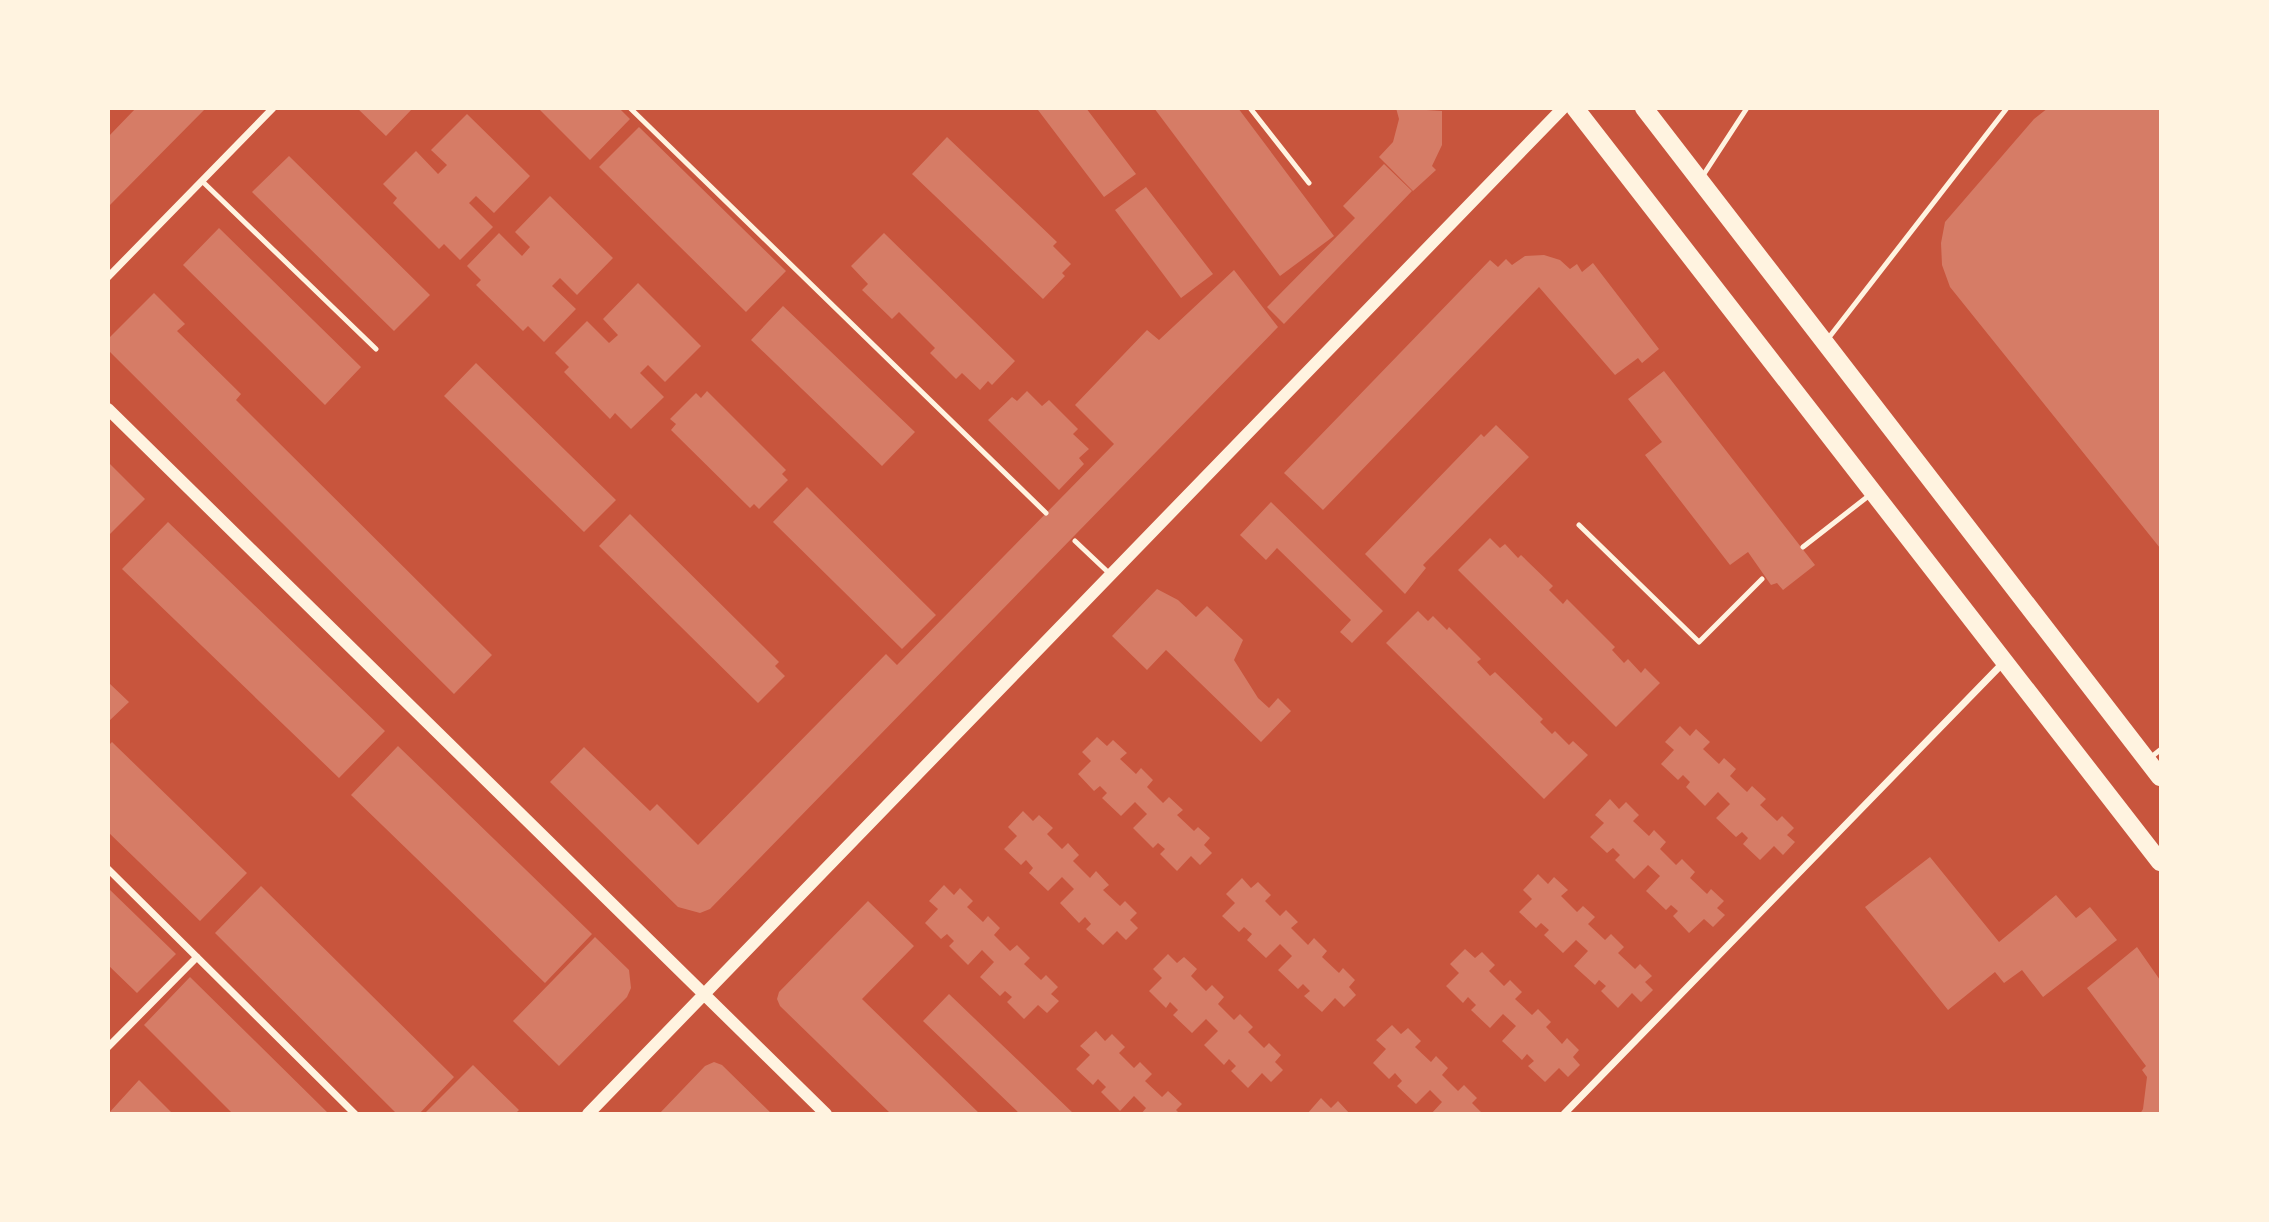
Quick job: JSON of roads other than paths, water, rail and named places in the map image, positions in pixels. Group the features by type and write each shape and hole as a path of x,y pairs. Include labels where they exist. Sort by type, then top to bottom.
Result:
{"main road":[{"path":"1575,108 2161,862"},
{"path":"1644,108 1825,342 2154,755 2161,776"}],"street":[{"path":"108,277 274,108"},
{"path":"588,1114 1563,108"},
{"path":"108,409 826,1114"},
{"path":"1564,1114 2004,662"},
{"path":"108,869 355,1114"},
{"path":"108,1047 197,957"}],"lane":[{"path":"629,108 1046,513"},
{"path":"1250,108 1308,183"},
{"path":"1700,180 1747,108"},
{"path":"1825,342 2007,108"},
{"path":"202,182 376,349"},
{"path":"1802,547 1873,492"},
{"path":"1579,525 1699,642 1762,579"},
{"path":"1075,541 1111,575"}]}
